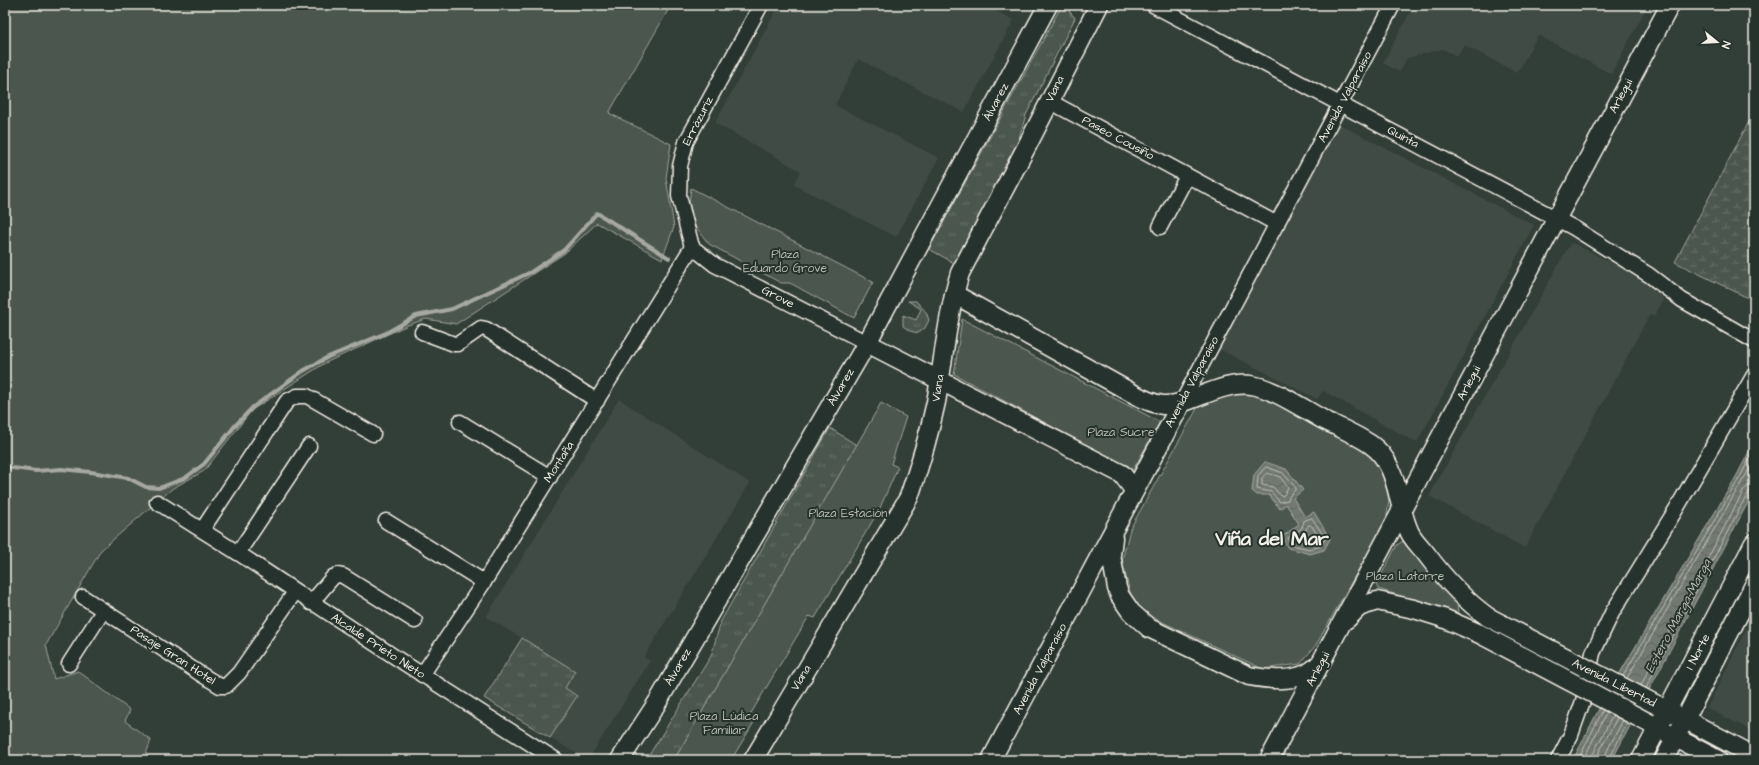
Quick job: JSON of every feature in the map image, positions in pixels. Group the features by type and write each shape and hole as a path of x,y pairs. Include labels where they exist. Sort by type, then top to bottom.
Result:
{"main road":[{"name":"Álvarez","path":"620,760 657,703 867,343 1048,5"},
{"name":"Arlegui","path":"1269,760 1670,5"},
{"name":"Viana","path":"753,760 909,497 925,451 954,294 960,273 1098,6"},
{"path":"954,294 1150,402 1164,405 1182,402 1212,390 1234,385 1251,385 1273,393 1371,445 1385,460 1394,478 1402,510"},
{"path":"867,343 1118,472 1134,490"},
{"name":"Avenida Valparaíso","path":"991,760 1182,402"},
{"name":"Avenida Libertad","path":"1402,510 1411,535 1448,582 1482,612 1754,756"},
{"path":"1113,533 1111,555 1120,596 1131,612 1149,628 1249,676 1265,679 1290,678 1306,674 1321,663"},
{"name":"1 Norte","path":"1642,760 1662,708 1754,543"},
{"name":"1 Norte","path":"1664,760 1754,586"},
{"name":"Avenida Libertad","path":"1337,632 1350,615 1359,608 1377,601 1414,609 1473,631 1718,760"},
{"path":"635,760 657,703"}],"street":[{"name":"Errázuriz","path":"692,247 679,196 680,166 686,142 761,5"},
{"name":"Quinta","path":"1153,5 1556,218 1649,275 1682,300 1754,341"},
{"name":"Avenida Valparaíso","path":"1182,402 1393,5"},
{"name":"Paseo Cousiño","path":"1049,101 1277,224"},
{"path":"1160,227 1187,176"},
{"name":"Grove","path":"692,247 715,265 867,343"},
{"name":"Montaña","path":"422,675 484,582 692,247"},
{"path":"422,332 454,344 458,344 481,328 486,329 597,401"},
{"path":"1558,760 1571,735 1584,701 1593,653 1612,613 1675,511 1754,375"},
{"path":"202,530 287,401 297,396 307,396 373,434"},
{"path":"460,422 550,477"},
{"path":"238,553 309,446"},
{"name":"Alcalde Prieto Nieto","path":"157,502 238,553 311,603 422,675 556,760"},
{"path":"386,521 484,582"},
{"path":"311,603 333,578 338,575 343,576 414,621"},
{"name":"Pasaje Gran Hotel","path":"83,597 199,673 220,686 226,686 239,673 295,592"},
{"path":"69,664 104,611"}],"shaded area":[{"path":"779,5 984,5 1014,20 964,112 858,59 835,105 939,158 896,237 794,185 801,171 715,123"},
{"path":"1414,5 1648,5 1611,74 1538,35 1517,73 1464,45 1457,56 1442,49 1407,58 1400,72 1383,63"},
{"path":"1339,124 1534,225 1419,439 1415,442 1323,391 1317,399 1219,349"},
{"path":"1573,243 1659,287 1663,300 1655,316 1650,314 1525,548 1429,496 1570,244"},
{"path":"619,399 750,483 644,657 650,661 588,760 550,738 576,696 565,689 553,656 486,617"},
{"path":"1754,613 1754,732 1707,708"}],"green space":[{"path":"5,5 671,5 609,113 671,144 666,178 674,227 662,259 597,223 565,253 456,324 426,319 408,325 325,363 252,410 204,471 173,488 101,550 46,645 54,679 78,671 130,710 125,721 151,740 144,760 5,760"},
{"path":"1062,5 1064,5 1075,18 1026,115 1016,148 954,263 929,249"},
{"path":"1754,112 1754,301 1675,262"},
{"name":"Plaza Eduardo Grove","path":"691,188 873,282 854,318 790,283 781,283 709,244 695,226 689,202"},
{"path":"908,301 916,301 926,312 929,320 925,328 918,333 910,331 903,326 903,315 916,320 921,309"},
{"name":"Plaza Sucre","path":"962,319 1160,422 1133,470 954,374"},
{"path":"1233,394 1249,394 1272,399 1359,446 1382,468 1389,500 1386,521 1316,645 1300,664 1263,669 1143,613 1131,596 1122,561 1130,529 1199,405"},
{"name":"Plaza Estación","path":"881,403 906,417 891,464 898,467 879,510 815,618 809,616 750,715 756,719 731,760 674,760"},
{"path":"830,428 858,446 674,760 646,760 711,656 721,621"},
{"name":"Plaza Latorre","path":"1403,541 1457,602 1458,614 1378,589 1376,585 1397,545"},
{"path":"1754,558 1754,568 1691,689 1687,687"},
{"path":"522,638 575,671 565,688 577,696 550,738 484,698"}],"water":[{"name":"Estero Marga-Marga","path":"1754,442 1754,491 1612,760 1573,760 1601,705 1737,475"},
{"path":"1265,462 1286,469 1303,490 1293,498 1305,517 1314,512 1330,539 1324,550 1310,554 1288,548 1282,537 1299,524 1286,504 1280,509 1269,495 1257,495 1252,491 1254,475"}],"waterway":[{"path":"5,467 36,471 61,469 91,472 128,478 146,487 159,488 185,478 204,464 234,427 253,407 303,371 328,357 386,333 416,316 452,309 531,272 564,250 597,213 669,258"}],"district":[{"name":"Viña del Mar","path":"1272,539"}],"park label":[{"name":"Plaza Lúdica Familiar","path":"724,723"}]}
